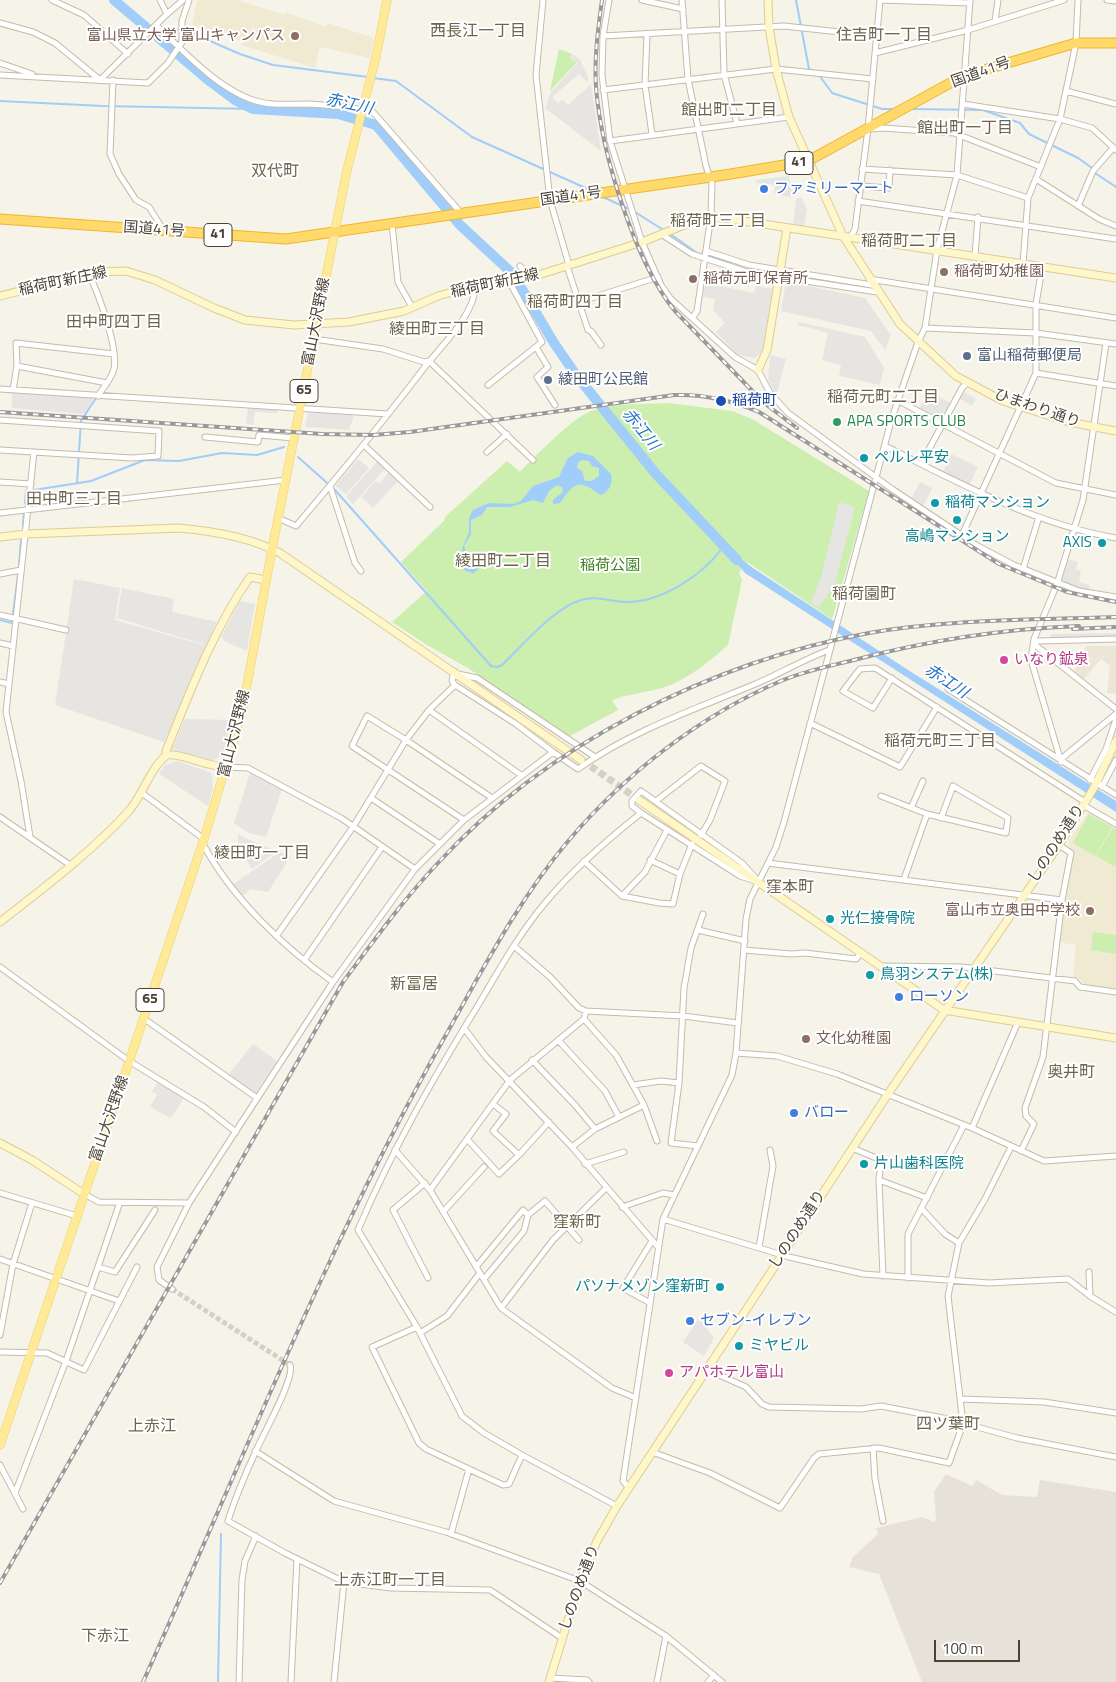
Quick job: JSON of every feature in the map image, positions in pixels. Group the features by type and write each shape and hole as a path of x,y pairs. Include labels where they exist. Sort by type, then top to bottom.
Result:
{"highway":[{"name":"国道41号","path":"0,219 286,239 625,190 808,161 868,130 963,76 1076,42 1116,43"}],"main road":[{"name":"富山大沢野線","path":"0,1445 204,842 242,712 334,233 387,0"}],"street":[{"path":"52,0 84,15 128,54"},
{"path":"160,0 167,14"},
{"path":"100,80 183,0"},
{"path":"0,75 148,83 179,47 184,33 182,21 189,0"},
{"path":"543,0 536,74 550,200 588,330 591,331 601,345"},
{"path":"608,0 603,36 603,90 610,140 642,242 670,298 736,357 758,370 770,393 788,413 877,478 962,535 1023,570 1057,584 1079,592 1116,597"},
{"path":"642,0 683,9"},
{"path":"682,0 688,79 697,128 710,176 711,216 697,311 693,317"},
{"path":"722,0 721,30 724,74 737,123"},
{"name":"ひまわり通り","path":"768,0 769,27 776,69 789,117 808,161 870,282 900,324 956,376 1003,401 1069,422 1116,431"},
{"path":"628,1488 624,1481 663,1219 732,1075 736,1053 744,941 750,899 768,863 784,822 828,650 838,620 897,400 925,328 938,250 957,175 970,1 880,0 868,130 855,229 847,237"},
{"path":"995,21 998,0"},
{"path":"875,53 968,30 1064,0"},
{"path":"1023,264 1028,198 1060,119 1076,42 1078,0"},
{"path":"1107,0 1116,1"},
{"path":"0,23 33,32 56,43 100,80"},
{"path":"156,25 224,85 256,101 273,104 330,105 373,112 460,214"},
{"path":"603,36 784,26 877,36"},
{"path":"646,34 645,85 652,134"},
{"path":"0,63 38,76"},
{"path":"603,90 776,69 873,79"},
{"path":"113,80 110,154 119,174 136,200 150,207 164,231"},
{"path":"1066,91 1116,104"},
{"path":"963,104 1060,119 1092,128 1115,149 1093,171 1078,206"},
{"path":"610,140 789,117"},
{"path":"868,130 887,128 954,133 1041,167"},
{"path":"862,169 957,175 1028,198"},
{"path":"860,186 889,188 890,170"},
{"path":"1036,179 1099,220 1116,226"},
{"path":"858,201 1116,237"},
{"name":"稲荷町新庄線","path":"0,296 90,274 126,271 156,280 214,308 245,320 294,324 348,322 384,316 476,285 529,278 642,242 704,217 711,216 1116,278"},
{"path":"975,256 978,217"},
{"path":"392,224 398,282 412,307"},
{"path":"758,370 767,350 788,228"},
{"path":"661,234 692,254 747,272 780,273 931,289 1116,318"},
{"path":"706,251 780,273 877,292"},
{"path":"520,266 529,278"},
{"path":"962,535 1036,373 1036,304 1042,268"},
{"path":"90,274 104,310 116,361 113,373 98,396"},
{"path":"579,302 658,277"},
{"path":"488,385 542,342 509,281"},
{"path":"278,518 296,526 365,446 461,322 475,298 476,285"},
{"path":"925,328 1036,333 1116,344"},
{"path":"314,339 383,349 424,362 430,361"},
{"path":"13,390 17,366 16,343 114,354"},
{"path":"1061,760 1031,660 1034,644 1075,530 1085,490 1106,343"},
{"path":"536,347 548,367 537,377 555,405"},
{"path":"430,361 533,460"},
{"path":"17,366 107,383"},
{"path":"1036,373 1116,386"},
{"path":"921,464 962,388 968,382"},
{"path":"0,389 388,414"},
{"path":"897,400 1056,483 1116,495"},
{"path":"0,420 159,431 158,456 132,458 0,450"},
{"path":"487,452 506,434"},
{"path":"205,437 258,442 259,435 294,438"},
{"path":"365,446 430,507"},
{"path":"885,446 980,493 1039,517 1075,530 1116,538"},
{"path":"30,837 21,781 6,712 34,452"},
{"path":"0,512 286,480"},
{"path":"0,482 31,484"},
{"path":"330,486 355,563 361,571"},
{"path":"1023,570 1039,517"},
{"path":"0,537 26,534 179,528 200,530 261,543 272,548 581,760"},
{"path":"0,574 21,570"},
{"path":"0,922 112,829 132,807 159,763 167,755 166,751 176,726 234,602 250,577 266,580"},
{"path":"0,615 66,630"},
{"path":"1034,644 1038,641 1116,639"},
{"path":"0,643 13,646"},
{"path":"1034,644 1116,709"},
{"path":"456,673 452,680 455,684 516,724 578,769 594,757 651,727 753,685 800,661 828,650"},
{"path":"892,678 873,708 843,691 860,669 875,668 892,678 1085,802 1116,824"},
{"path":"456,673 477,678 594,757"},
{"path":"0,682 9,684"},
{"path":"277,935 354,827 406,740 429,710 455,684"},
{"path":"948,689 1116,795"},
{"path":"810,723 900,767 937,707"},
{"path":"429,710 520,776"},
{"path":"1061,760 1116,714"},
{"path":"464,820 352,746 367,716 492,798"},
{"path":"1096,784 1116,719"},
{"name":"しののめ通り","path":"550,1680 580,1581 597,1541 617,1506 944,1010 1059,844 1096,784 1116,741"},
{"path":"172,1290 159,1280 157,1267 190,1203 333,982 415,870 464,820 553,752"},
{"path":"167,755 178,756 212,767 248,768 341,818 415,870"},
{"path":"1096,784 1116,760"},
{"path":"656,800 701,766 725,781 710,820 701,835"},
{"path":"911,808 923,781"},
{"path":"881,796 927,814 941,818 1006,833 1008,818 953,786 941,818"},
{"path":"641,791 656,800 701,835 742,863 759,882 734,872 667,830 632,806 632,801 641,791"},
{"path":"142,792 204,842 232,889 277,935 333,982"},
{"path":"371,798 440,844"},
{"path":"639,800 944,1010 1116,1038"},
{"path":"617,1506 484,1433 462,1416 420,1332 372,1258 358,1230 395,1150 421,1100 514,946 545,903 584,861 641,813"},
{"path":"904,879 927,814"},
{"path":"0,817 70,865"},
{"path":"622,896 645,872 667,830"},
{"path":"584,861 622,896 673,904 680,874 692,844"},
{"path":"1021,1151 1034,1124 1026,1116 1025,1108 1044,1057 1062,900 1071,853 1059,844"},
{"path":"305,959 382,846"},
{"path":"650,860 680,874"},
{"path":"768,863 1062,900"},
{"path":"698,1146 671,1142 679,1083 687,965 703,914"},
{"path":"698,930 744,941"},
{"path":"514,946 550,977 579,1008 586,1011 684,1016 738,1024"},
{"path":"744,950 791,954 805,952 856,959 862,953"},
{"path":"880,966 974,968 1075,981 1080,987 1116,992"},
{"path":"0,967 129,1061 204,1106 236,1132"},
{"path":"430,1190 510,1080 584,1019 586,1011"},
{"path":"144,1018 257,1098"},
{"path":"584,1019 616,1055 644,1105 657,1141"},
{"path":"972,1128 1018,1022"},
{"path":"464,1028 486,1057 572,1147 658,1248"},
{"path":"558,1040 605,1091 619,1117"},
{"path":"736,1053 778,1056 888,1094 972,1128 1044,1161 1116,1156"},
{"path":"532,1060 575,1104 595,1129"},
{"path":"633,1085 661,1081 679,1083"},
{"path":"493,1104 506,1114 493,1131 519,1155"},
{"path":"572,1147 595,1129 644,1105"},
{"path":"467,1139 499,1174 549,1122"},
{"path":"908,1278 908,1234 964,1125"},
{"path":"0,1143 32,1160 99,1202 190,1203"},
{"path":"652,1452 710,1474 780,1508 814,1458 819,1454 873,1448 916,1454 950,1463 963,1424 948,1296 950,1279 959,1243 986,1199 1011,1146"},
{"path":"852,1148 881,1160 879,1180 883,1276"},
{"path":"395,1150 430,1190 501,1308 612,1388 636,1398"},
{"path":"759,1247 772,1166 770,1150"},
{"path":"585,1164 624,1152"},
{"path":"443,1212 484,1167"},
{"path":"879,1180 927,1198"},
{"path":"425,1183 393,1210 428,1278"},
{"path":"501,1308 554,1240 606,1189"},
{"path":"0,1193 77,1216"},
{"path":"622,1207 663,1193 674,1194"},
{"path":"484,1279 524,1231 528,1216 545,1201 579,1240"},
{"path":"15,1493 66,1361 120,1202"},
{"path":"0,1335 13,1264 32,1203"},
{"path":"921,1208 944,1234 959,1243"},
{"path":"98,1267 115,1272 155,1210"},
{"path":"476,1267 523,1210 528,1216"},
{"path":"663,1219 782,1255 863,1274 989,1283 1068,1279 1090,1296 1116,1312"},
{"path":"650,1303 623,1288 652,1241"},
{"path":"0,1259 119,1301"},
{"path":"0,1352 47,1353 84,1370 137,1266"},
{"path":"1088,1272 1090,1296"},
{"path":"420,1332 447,1316 480,1273"},
{"path":"417,1327 372,1347 420,1443 426,1449 506,1485 509,1484 522,1455"},
{"path":"290,1365 291,1372 276,1411 255,1451 228,1521 297,1559 344,1582 391,1588 490,1590 562,1638"},
{"path":"706,1369 746,1387 762,1404 769,1407 861,1409 881,1406 1017,1438 1116,1457"},
{"path":"961,1399 1044,1402 1116,1413"},
{"path":"873,1448 876,1482 883,1521"},
{"path":"255,1451 334,1501 451,1534 580,1581 666,1636 722,1682"},
{"path":"0,1465 24,1508"},
{"path":"451,1534 469,1469"},
{"path":"239,1682 242,1580 245,1561 256,1536"},
{"path":"291,1682 297,1559"},
{"path":"334,1682 344,1582"},
{"path":"657,1682 666,1636"},
{"path":"708,1682 714,1675"},
{"path":"550,1680 587,1680 588,1682"}],"shaded area":[{"name":"富山県立大学 富山キャンパス","path":"197,0 237,0 285,15 285,12 326,27 328,23 374,38 370,58 320,47 315,68 241,45 242,41 192,25"},
{"path":"573,54 580,60 589,79 587,82 579,74 554,95 553,98 558,103 562,99 568,105 591,84 601,151 545,108 551,92 578,62 571,58"},
{"path":"789,176 792,195 790,197 774,194 775,185 755,183 756,180"},
{"path":"801,197 807,209 804,227 793,226 796,199"},
{"path":"786,281 865,298 891,335 885,350 871,331 781,311"},
{"path":"705,283 754,293 756,286 774,289 764,350 755,358 738,355 716,332 725,323 713,310 715,299 703,297"},
{"path":"798,322 865,337 884,368 880,385 839,376 841,365 822,360 828,333 798,325"},
{"path":"770,355 786,359 777,393 775,393 768,380"},
{"path":"964,392 976,399 972,406 960,399"},
{"path":"12,393 94,397 85,414 12,408"},
{"path":"932,393 950,403 940,420 919,409 926,395 930,396"},
{"path":"248,406 278,408 277,413 255,412 253,425 246,424"},
{"path":"308,412 354,415 349,430 305,427"},
{"path":"951,454 978,467 970,484 943,472"},
{"path":"358,459 369,468 346,494 335,486"},
{"path":"378,461 386,468 353,504 346,496"},
{"path":"389,472 398,481 373,508 361,497 376,481 379,484"},
{"path":"920,482 932,488 924,505 911,499"},
{"path":"839,502 855,507 835,583 819,608 811,603 821,577"},
{"path":"1067,559 1078,562 1076,569 1081,571 1079,582 1090,585 1088,591 1060,583"},
{"path":"74,579 120,588 115,620 207,646 164,742 55,705"},
{"path":"122,588 174,599 172,612 217,622 206,645 117,618"},
{"path":"240,601 255,604 247,651 226,642 221,637"},
{"path":"1116,633 1116,638 1051,639 1051,634"},
{"path":"1086,646 1116,646 1116,694 1107,693 1110,666 1101,659 1084,679 1074,671"},
{"path":"185,719 233,720 225,753 211,762 172,749"},
{"path":"177,761 212,773 213,788 208,806 159,774 165,765"},
{"path":"250,773 282,789 266,837 249,833 234,823"},
{"name":"富山市立奥田中学校","path":"1088,812 1116,828 1116,990 1085,985 1081,980 1073,978 1076,945 1059,942 1073,854 1068,842"},
{"path":"238,834 277,851 252,869 238,847"},
{"path":"280,852 291,856 268,892 250,889 243,896 232,885"},
{"path":"253,1044 277,1061 255,1094 228,1075"},
{"path":"158,1082 184,1098 171,1118 150,1107 157,1095 152,1091"},
{"path":"699,1318 714,1338 704,1356 683,1342"},
{"path":"946,1474 972,1486 976,1480 1002,1495 1037,1497 1040,1480 1116,1492 1116,1682 922,1682 879,1574 849,1567 853,1557 878,1534 876,1528 922,1517 934,1522 936,1520 934,1492"}],"green space":[{"path":"559,49 572,54 570,58 577,62 550,91"},
{"name":"稲荷公園","path":"668,403 732,411 752,419 869,491 832,619 747,562 739,573 742,580 728,645 704,665 677,682 658,689 612,700 618,710 568,737 468,668 427,645 392,622 427,591 401,562 444,521 445,517 507,461 520,472 562,431 580,417 596,409"},
{"path":"1089,814 1112,827 1095,856 1073,843"},
{"path":"1113,828 1116,830 1116,867 1096,856"},
{"path":"1093,932 1116,935 1116,954 1091,950"}],"water":[{"path":"578,452 593,456 611,474 611,484 608,490 600,495 587,486 577,485 569,490 560,503 553,504 553,500 563,492 562,487 557,485 549,491 543,503 533,500 510,507 487,507 482,515 471,520 471,534 464,546 467,555 478,560 479,568 474,573 465,571 462,549 469,532 469,518 473,510 489,503 513,504 521,501 533,486 559,477 568,458","holes":["583,460 589,461 592,466 599,468 599,476 592,481 585,481 582,471 577,468 578,462"]},
{"path":"722,545 753,568 905,668 1116,801 1116,812 745,573"}],"waterway":[{"name":"赤江川","path":"114,0 207,79 235,100 253,109 338,114 376,125 460,225 513,274 554,343 576,375 656,474 737,560"},
{"path":"796,0 809,69 813,71"},
{"path":"168,44 180,28 240,54 273,65 368,77"},
{"path":"819,75 832,93 882,109 895,109"},
{"path":"373,78 396,81 472,137 590,190"},
{"path":"0,101 103,106 253,109"},
{"path":"910,109 983,110 1020,123 1029,134 1078,158 1092,168 1095,173 1116,187"},
{"path":"603,197 631,210"},
{"path":"635,212 665,231"},
{"path":"669,233 697,253 746,266"},
{"path":"765,270 778,273"},
{"path":"783,274 803,276"},
{"path":"77,483 81,421 96,398"},
{"path":"34,490 91,481 145,460 179,461 222,453 257,455 284,447"},
{"path":"298,457 335,490 491,666 497,667 502,665 539,628 571,604 581,600 598,598 620,602 640,601 667,592 693,577 723,547"},
{"path":"25,503 26,491"},
{"path":"23,526 24,512"},
{"path":"19,565 21,541"},
{"path":"13,614 18,575"},
{"path":"0,620 12,623 13,620"},
{"path":"218,1682 221,1534"}],"tunnel":[{"path":"582,760 639,800"},
{"path":"172,1289 290,1365"}],"railway":[{"path":"602,0 596,65 599,113 612,173 633,235 646,264 660,290 675,311 763,402 797,428"},
{"path":"0,412 322,434 373,435 410,432 674,395 707,397 728,401 759,412 999,564 1067,592 1116,602"},
{"path":"0,1583 343,982 413,892 438,863 481,820 529,781 581,746 635,714 692,687 750,664 810,646 900,628 992,621 1116,617"},
{"path":"143,1682 286,1357 361,1197 401,1118 487,962 533,887 569,840 614,792 666,749 722,711 781,681 826,667 938,641 1022,630 1079,626"},
{"path":"1073,629 1116,627"}],"place":[{"name":"富山県立大学 富山キャンパス","path":"295,36"},
{"name":"ファミリーマート","path":"764,189"},
{"name":"稲荷町幼稚園","path":"944,272"},
{"name":"稲荷元町保育所","path":"693,279"},
{"name":"富山稲荷郵便局","path":"967,356"},
{"name":"綾田町公民館","path":"548,380"},
{"name":"稲荷町","path":"721,401"},
{"name":"APA SPORTS CLUB","path":"837,422"},
{"name":"ペルレ平安","path":"864,458"},
{"name":"稲荷マンション","path":"935,503"},
{"name":"高嶋マンション","path":"957,520"},
{"name":"AXIS","path":"1102,543"},
{"name":"いなり鉱泉","path":"1004,660"},
{"name":"富山市立奥田中学校","path":"1090,911"},
{"name":"光仁接骨院","path":"830,919"},
{"name":"鳥羽システム(株)","path":"870,975"},
{"name":"ローソン","path":"899,997"},
{"name":"文化幼稚園","path":"806,1039"},
{"name":"バロー","path":"794,1113"},
{"name":"片山歯科医院","path":"864,1164"},
{"name":"パソナメゾン窪新町","path":"720,1287"},
{"name":"セブン-イレブン","path":"690,1321"},
{"name":"ミヤビル","path":"739,1346"},
{"name":"アパホテル富山","path":"669,1373"}],"district":[{"name":"西長江一丁目","path":"478,32"},
{"name":"住吉町一丁目","path":"884,36"},
{"name":"館出町二丁目","path":"729,111"},
{"name":"館出町一丁目","path":"965,129"},
{"name":"双代町","path":"275,172"},
{"name":"稲荷町三丁目","path":"718,222"},
{"name":"稲荷町二丁目","path":"909,242"},
{"name":"稲荷町四丁目","path":"575,303"},
{"name":"田中町四丁目","path":"114,323"},
{"name":"綾田町三丁目","path":"437,330"},
{"name":"稲荷元町二丁目","path":"883,398"},
{"name":"田中町三丁目","path":"74,500"},
{"name":"綾田町二丁目","path":"503,562"},
{"name":"稲荷園町","path":"864,595"},
{"name":"稲荷元町三丁目","path":"940,742"},
{"name":"綾田町一丁目","path":"262,854"},
{"name":"窪本町","path":"790,888"},
{"name":"新冨居","path":"414,985"},
{"name":"奥井町","path":"1071,1073"},
{"name":"窪新町","path":"577,1223"},
{"name":"四ツ葉町","path":"948,1425"},
{"name":"上赤江","path":"152,1427"},
{"name":"上赤江町一丁目","path":"390,1581"},
{"name":"下赤江","path":"105,1637"}]}
